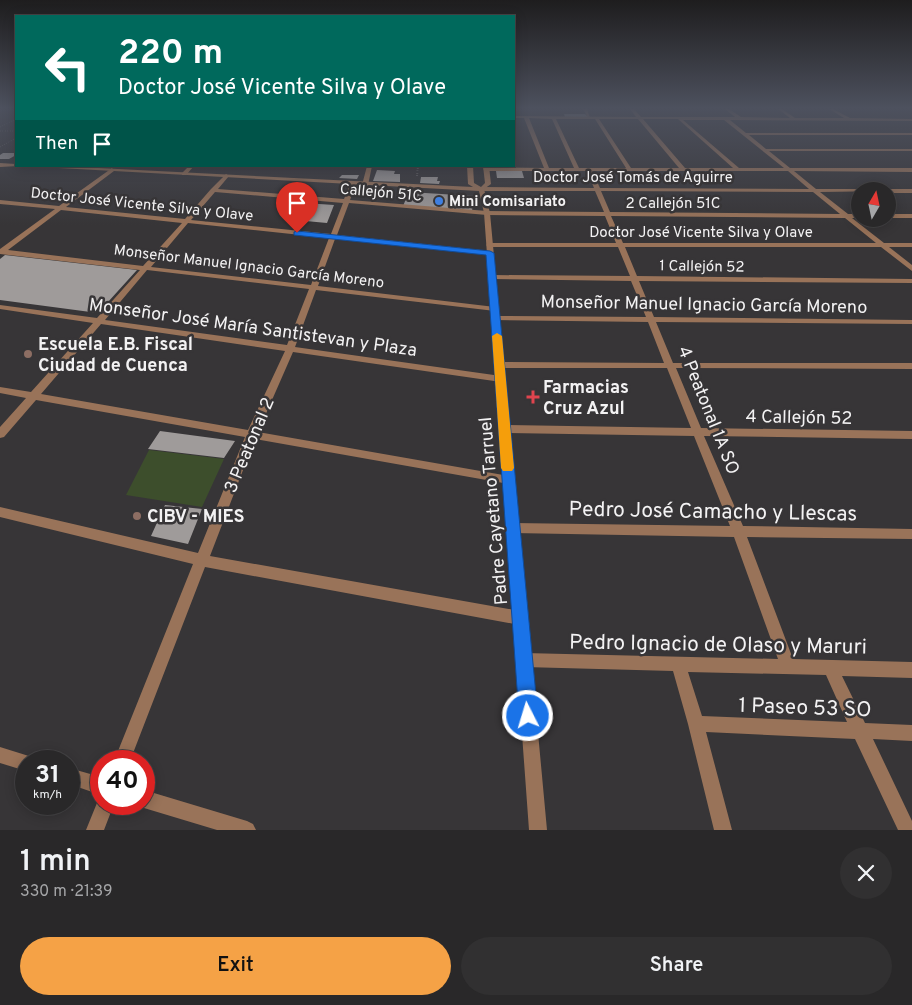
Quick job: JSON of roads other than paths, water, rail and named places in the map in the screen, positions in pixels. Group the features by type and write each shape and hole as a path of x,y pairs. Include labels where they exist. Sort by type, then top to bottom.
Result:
{"street":[{"path":"538,148 547,169"},
{"path":"567,148 577,169"},
{"path":"616,148 629,169"},
{"path":"665,148 683,169"},
{"path":"713,148 737,169"},
{"path":"762,148 912,269"},
{"path":"765,150 912,150"},
{"path":"9,166 15,163"},
{"path":"0,166 15,166"},
{"name":"Doctor José Tomás de Aguirre","path":"46,167 481,189 912,191"},
{"path":"184,174 191,167"},
{"name":"3 Peatonal 2","path":"126,750 201,560 252,435 290,349 348,202 369,167"},
{"name":"Padre Cayetano Tarruel","path":"470,167 471,184 481,189 487,213 538,830"},
{"path":"486,167 547,169 912,170"},
{"name":"Padre Cayetano Tarruel","path":"481,189 488,184 486,167"},
{"name":"4 Peatonal 1A SO","path":"590,169 739,532 788,667"},
{"path":"1,252 112,170"},
{"path":"0,434 226,176"},
{"name":"Callejón 51C","path":"213,190 487,213"},
{"name":"Doctor José Vicente Silva y Olave","path":"0,202 334,237 490,249 621,245 912,245"},
{"name":"2 Callejón 51C","path":"487,213 851,216"},
{"path":"896,216 912,216"},
{"name":"Monseñor Manuel Ignacio García Moreno","path":"1,252 314,287 495,314 651,319 912,322"},
{"name":"1 Callejón 52","path":"492,278 912,281"},
{"name":"Monseñor José María Santistevan y Plaza","path":"0,307 501,379"},
{"path":"500,366 912,366"},
{"path":"0,390 509,480"},
{"name":"4 Callejón 52","path":"505,429 912,435"},
{"path":"0,512 201,560 520,618"},
{"name":"Pedro José Camacho y Llescas","path":"513,528 912,534"},
{"name":"Pedro Ignacio de Olaso y Maruri","path":"524,660 912,670"},
{"path":"678,664 696,724 723,830"},
{"path":"830,668 907,830"},
{"name":"1 Paseo 53 SO","path":"696,724 912,733"},
{"path":"0,755 15,760"},
{"path":"155,802 247,830"},
{"path":"95,830 101,815"}],"place":[{"name":"Mini Comisariato","path":"439,201"},
{"name":"Escuela E.B. Fiscal Ciudad de Cuenca","path":"28,354"},
{"name":"Farmacias Cruz Azul","path":"533,397"},
{"name":"CIBV - MIES","path":"137,516"}]}
